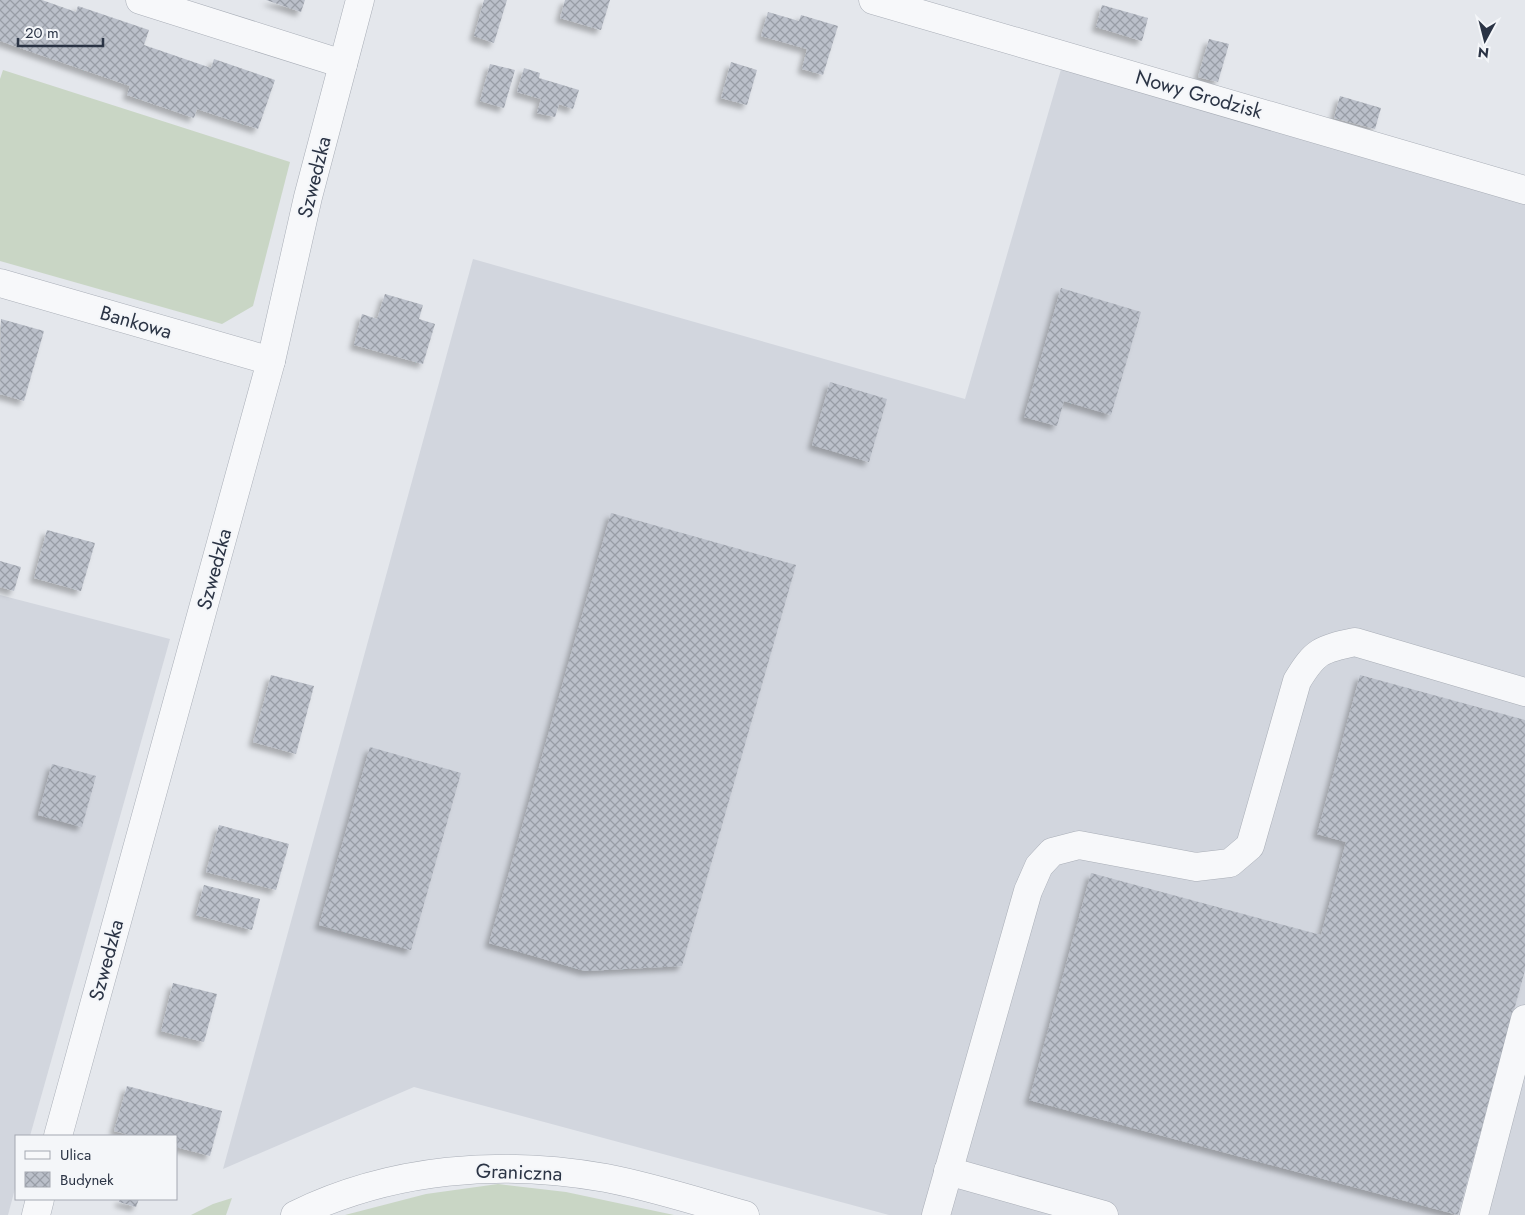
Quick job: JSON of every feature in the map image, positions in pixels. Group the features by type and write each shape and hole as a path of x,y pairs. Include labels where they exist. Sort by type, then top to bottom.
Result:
{"street":[{"path":"140,0 343,64"},
{"name":"Szwedzka","path":"58,1135 271,361 308,197 360,0"},
{"name":"Nowy Grodzisk","path":"873,0 1525,190"},
{"name":"Bankowa","path":"0,282 271,361"},
{"path":"936,1215 1028,891 1039,866 1052,852 1079,845 1196,867 1230,863 1250,846 1297,681 1310,659 1327,647 1355,642 1525,692"},
{"path":"1474,1215 1525,1019"},
{"name":"Graniczna","path":"295,1215 342,1196 385,1182 427,1174 514,1168 605,1178 649,1187 745,1215"},
{"path":"948,1171 1104,1215"},
{"path":"36,1215 40,1200"}],"shaded area":[{"path":"1064,59 1525,203 1525,1215 889,1215 414,1087 223,1169 473,259 965,399"},
{"path":"0,595 170,639 30,1135 15,1135 15,1189 8,1215 0,1215"}],"green space":[{"path":"3,70 290,162 253,306 222,324 0,261 0,79"},
{"path":"498,1184 566,1192 674,1215 345,1215 426,1194"},
{"path":"232,1198 226,1215 191,1215 213,1204"}],"building":[{"path":"0,0 42,0 76,12 78,6 149,30 144,45 211,68 214,59 275,80 258,129 197,109 194,118 127,95 130,86 0,41"},
{"path":"266,0 305,0 301,12"},
{"path":"484,0 507,0 494,43 474,36"},
{"path":"565,0 610,0 601,30 560,18"},
{"path":"1102,5 1148,18 1142,41 1096,27"},
{"path":"768,12 799,21 801,15 838,26 823,75 802,69 807,49 761,36"},
{"path":"1209,39 1229,44 1218,82 1198,77"},
{"path":"731,62 757,70 747,105 721,98"},
{"path":"490,64 515,70 504,108 480,101"},
{"path":"524,68 540,73 539,78 579,90 573,109 559,104 555,117 537,113 541,99 517,92"},
{"path":"1340,96 1381,108 1375,129 1334,118"},
{"path":"1061,288 1141,312 1111,415 1064,401 1057,426 1024,417"},
{"path":"385,294 423,305 419,319 435,324 423,364 354,345 362,314 377,319"},
{"path":"1,319 44,331 24,401 0,394"},
{"path":"830,382 887,399 869,462 812,445"},
{"path":"611,513 796,565 682,966 585,971 489,943"},
{"path":"47,530 95,543 81,591 34,578"},
{"path":"0,561 21,567 14,591 0,587"},
{"path":"271,675 314,686 296,754 253,742"},
{"path":"1360,675 1525,720 1525,970 1458,1215 1029,1100 1091,873 1321,935 1346,842 1317,834"},
{"path":"370,747 461,773 411,950 319,925"},
{"path":"52,764 96,776 82,827 38,815"},
{"path":"219,825 289,844 276,890 206,872"},
{"path":"204,885 260,899 252,930 196,915"},
{"path":"173,983 217,994 204,1042 161,1031"},
{"path":"127,1086 222,1111 210,1156 178,1148 178,1135 129,1135 114,1131"},
{"path":"120,1200 139,1200 136,1207 119,1202"}]}
